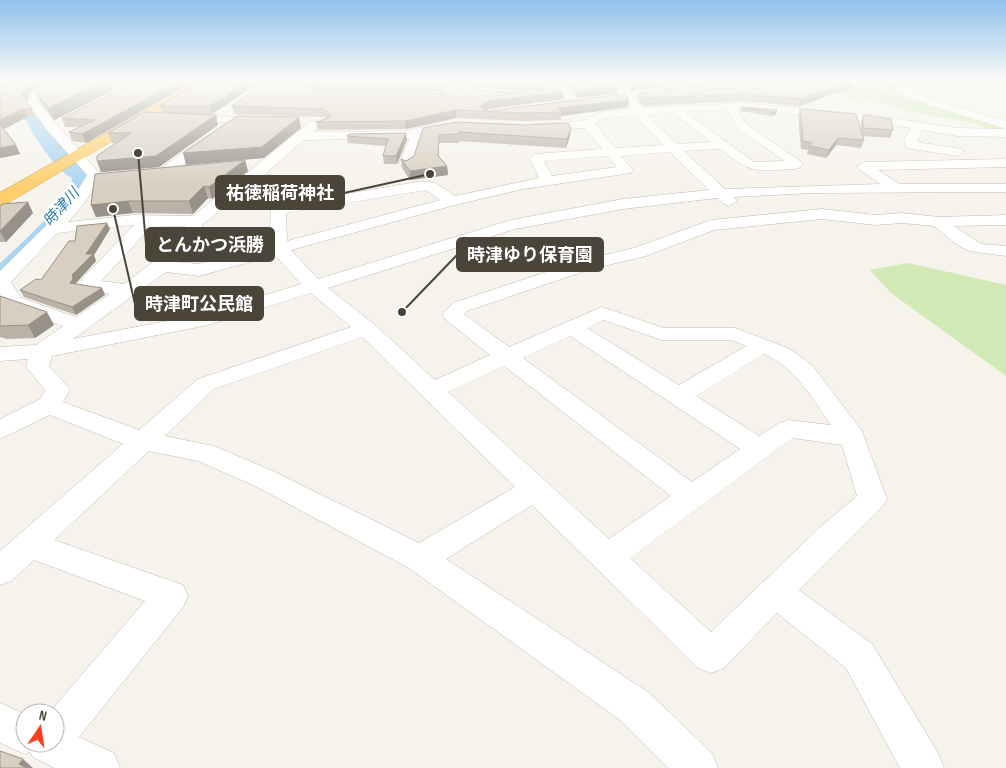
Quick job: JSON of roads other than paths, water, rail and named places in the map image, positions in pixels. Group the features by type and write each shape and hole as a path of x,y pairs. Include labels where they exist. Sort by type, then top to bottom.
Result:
{"highway":[{"path":"3,197 144,117"}],"street":[{"path":"47,117 77,156 94,174 93,180 76,204 1,281 3,289 14,302 80,325"},
{"path":"144,117 216,119 225,117"},
{"path":"164,173 231,117"},
{"path":"247,117 286,122 440,126 449,117"},
{"path":"286,122 292,117"},
{"path":"527,133 586,124 596,117"},
{"path":"643,117 749,221"},
{"path":"685,117 749,165 757,167 796,163 742,126 733,117"},
{"path":"792,117 812,120 860,117 985,133 1006,133"},
{"path":"874,117 913,125"},
{"path":"976,117 1006,126"},
{"path":"0,430 49,404 58,389 37,367 42,351 162,266 175,254 197,220 250,171 266,164 316,123"},
{"path":"162,266 199,270 452,201 547,181 626,170 590,126 586,124"},
{"path":"913,125 911,145 957,152"},
{"path":"302,136 408,126"},
{"path":"406,164 417,136 408,126"},
{"path":"985,133 1006,144"},
{"path":"547,181 537,158 723,145"},
{"path":"894,188 864,166 1006,163"},
{"path":"93,180 192,171"},
{"path":"250,171 278,180 279,248 313,285 366,329 712,656 775,591 872,499 853,436 804,370 782,354 735,334 662,334 602,313 508,358 432,391"},
{"path":"278,210 422,185 430,186 452,201"},
{"path":"0,354 42,351 123,338 208,319 511,225 553,215 608,206 722,194 806,189 1006,188"},
{"path":"693,498 452,315 460,307 585,265 640,252 711,225 822,214 876,220 902,218 939,222 1006,220"},
{"path":"54,228 133,220 146,222 197,220"},
{"path":"129,291 87,284 146,222"},
{"path":"939,222 968,246 982,251 1006,250"},
{"path":"571,328 760,449"},
{"path":"0,571 206,384 366,329"},
{"path":"677,397 762,346"},
{"path":"49,404 90,423 143,441 204,453 263,478 420,559 634,706 697,768"},
{"path":"607,557 788,429 853,436"},
{"path":"420,559 535,489"},
{"path":"30,545 171,596 65,724"},
{"path":"775,591 859,656 923,768"},
{"path":"0,723 15,730"},
{"path":"65,752 98,768"}],"water":[{"name":"時津川","path":"24,117 37,117 89,176 82,190 0,280 0,263 54,210 70,187 72,178 55,164"}],"place":[{"name":"とんかつ浜勝","path":"138,153"},
{"name":"祐徳稲荷神社","path":"430,174"},
{"name":"時津町公民館","path":"113,209"},
{"name":"時津ゆり保育園","path":"402,312"}]}
